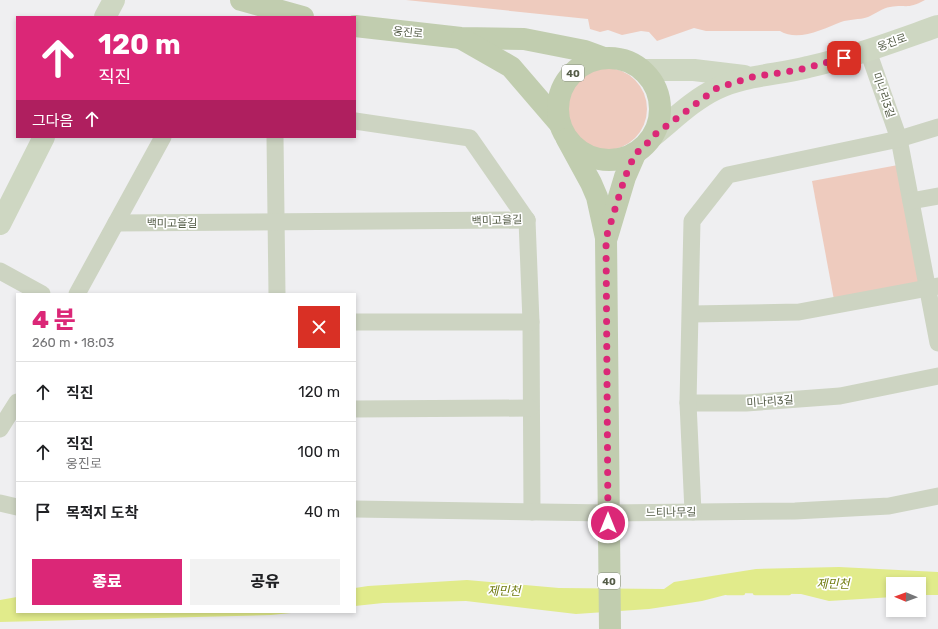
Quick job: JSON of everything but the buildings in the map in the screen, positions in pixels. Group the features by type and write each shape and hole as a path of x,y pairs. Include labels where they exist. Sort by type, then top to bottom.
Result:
{"main road":[{"path":"106,16 114,0"},
{"path":"241,0 279,14 295,16"},
{"name":"웅진로","path":"356,26 461,38"},
{"name":"웅진로","path":"752,77 798,70 868,51 938,26"},
{"name":"40","path":"461,38 524,39 586,51 604,58 618,59 631,63 642,70 652,81 659,101 658,122 653,136 645,146 635,154 621,159 606,161 591,158 579,151 511,67 461,38"},
{"name":"40","path":"604,58 590,62 578,68 567,80 560,93 558,109 563,131 597,197 606,238 610,629"},
{"path":"642,70 694,70 752,77"},
{"path":"653,136 717,88 752,77"},
{"path":"0,224 43,138"},
{"name":"40","path":"606,238 625,177 635,154"}],"street":[{"name":"미나리3길","path":"868,51 899,139 911,201 933,287 938,343"},
{"name":"백미고을길","path":"356,121 470,138 527,220"},
{"path":"693,512 688,403 692,221 728,175 899,139 938,127"},
{"path":"78,293 162,138"},
{"path":"275,138 277,293"},
{"path":"911,201 938,196"},
{"path":"527,220 531,322 530,408 532,512"},
{"name":"백미고을길","path":"116,223 527,220"},
{"path":"0,271 40,293"},
{"path":"691,314 799,312 933,287"},
{"path":"356,322 531,322"},
{"name":"미나리3길","path":"688,403 746,403 840,396 938,376"},
{"path":"0,429 16,404"},
{"path":"356,409 530,408"},
{"name":"느티나무길","path":"356,509 532,512 608,523 693,512 888,506 938,496"},
{"path":"0,503 16,507"}],"shaded area":[{"path":"406,0 925,0 910,6 896,6 887,8 868,17 844,21 819,31 802,35 787,34 780,31 706,31 694,28 657,41 649,32 641,31 622,35 608,30 600,32 590,29 588,19"},
{"path":"606,68 622,71 635,80 644,93 647,109 644,125 635,138 622,147 606,150 590,147 577,138 568,125 565,109 568,93 577,80 590,71"},
{"path":"898,165 921,289 835,305 812,181"}],"water":[{"name":"제민천","path":"839,567 938,572 938,595 926,595 926,577 886,577 886,597 829,601 801,594 733,593 702,601 649,609 576,614 466,601 383,603 356,606 356,588 368,586 467,580 559,588 664,589 674,582 756,569"},
{"path":"16,597 16,613 291,613 271,615 0,622 0,600"}],"waterway":[{"name":"제민천","path":"727,593 743,593"},
{"name":"제민천","path":"755,593 789,593"}],"route":[{"path":"608,523 606,238 625,177 635,154 645,146 653,136 717,88 752,77 798,70 844,58"}]}
